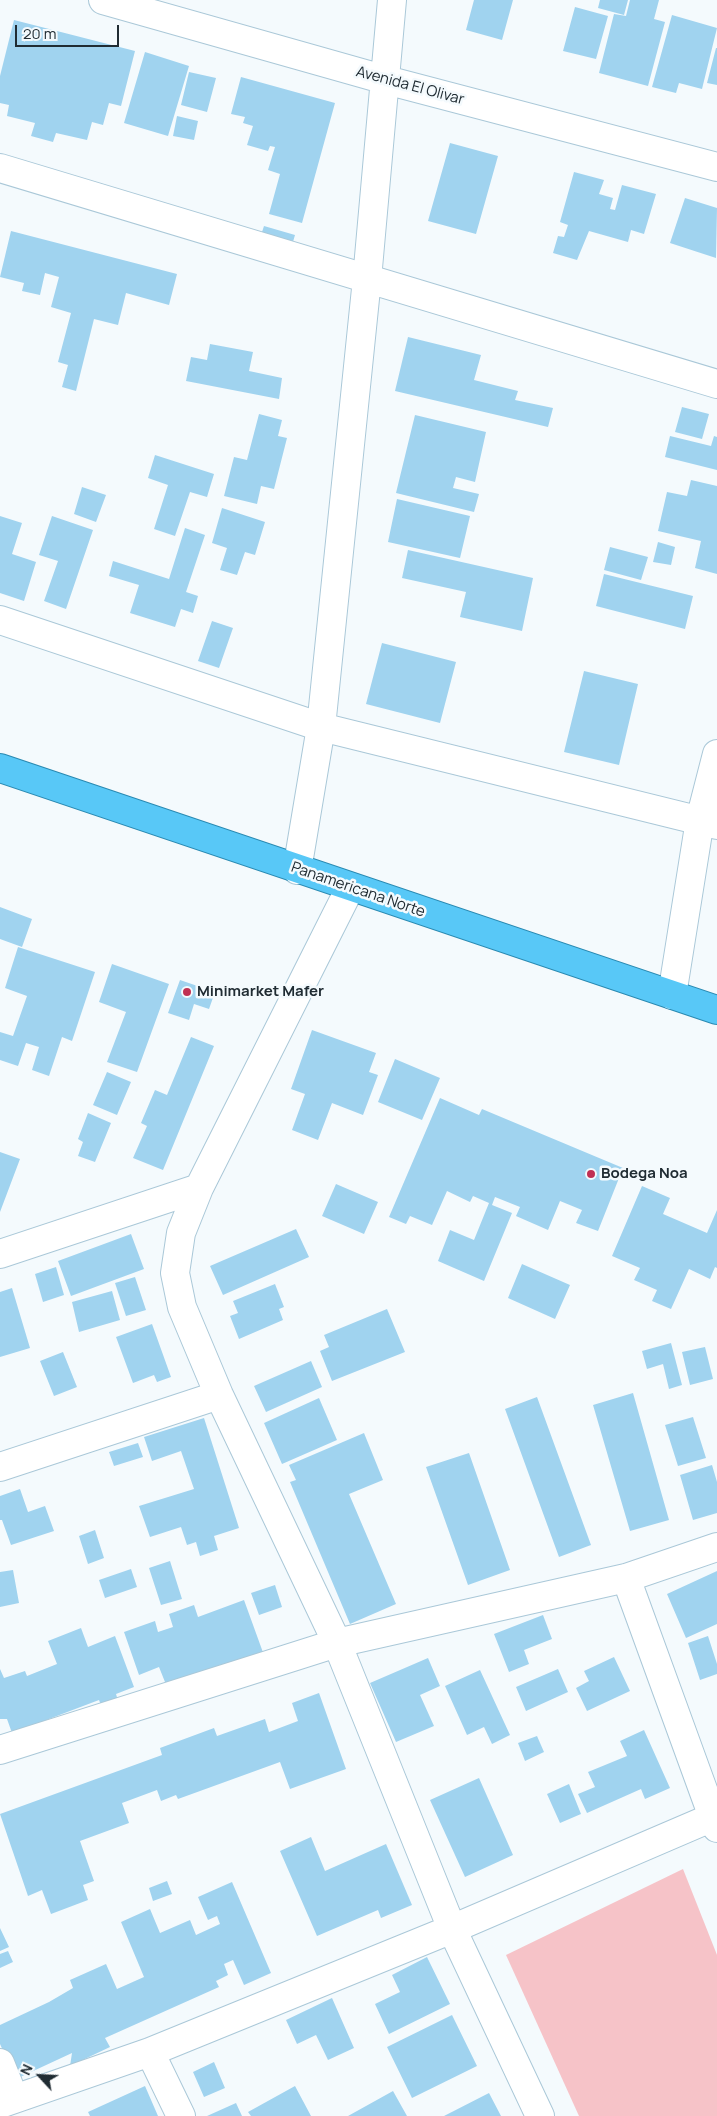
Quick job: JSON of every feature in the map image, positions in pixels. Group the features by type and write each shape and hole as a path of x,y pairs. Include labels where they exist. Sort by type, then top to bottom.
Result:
{"highway":[{"name":"Panamericana Norte","path":"0,768 350,888 717,1010"}],"street":[{"name":"Avenida El Olivar","path":"103,0 386,80 717,167"},
{"path":"297,870 321,727 367,279 392,0"},
{"path":"0,168 717,384"},
{"path":"0,620 321,727 708,822"},
{"path":"672,995 708,822 717,754"},
{"path":"350,888 200,1188 181,1233 175,1273 182,1307 219,1395 338,1643 452,1929 540,2116"},
{"path":"0,1254 200,1188"},
{"path":"0,1467 219,1395"},
{"path":"0,1750 338,1643 626,1578 717,1547"},
{"path":"0,2063 7,2101 150,2052 715,1822 626,1578"},
{"path":"150,2052 180,2116"}],"shaded area":[{"path":"683,1869 717,1955 717,2116 579,2116 506,1955"}],"building":[{"path":"474,0 513,0 502,40 466,30"},
{"path":"600,0 628,0 624,15 598,8"},
{"path":"630,0 659,0 654,19 665,22 648,86 599,73 614,14 626,16"},
{"path":"575,7 608,16 596,59 563,51"},
{"path":"672,15 717,28 702,89 679,83 676,93 652,87"},
{"path":"14,20 135,51 121,106 109,103 103,125 92,122 87,140 56,133 53,142 31,136 35,123 7,116 9,105 0,103 0,76"},
{"path":"717,48 717,85 707,83"},
{"path":"145,52 189,66 168,136 124,123"},
{"path":"189,72 216,78 207,112 181,105"},
{"path":"241,77 335,103 302,223 269,214 280,174 268,170 275,147 270,146 268,151 247,145 253,126 243,123 245,117 231,114"},
{"path":"177,116 198,121 194,140 173,136"},
{"path":"450,143 498,156 476,234 428,221"},
{"path":"574,172 604,180 599,194 613,198 610,209 615,210 622,185 656,194 644,234 631,230 628,242 589,231 577,260 553,253 558,236 564,237 568,225 560,222"},
{"path":"685,198 717,208 716,258 670,243"},
{"path":"264,226 295,235 290,252 258,244"},
{"path":"11,231 177,274 169,305 126,293 118,325 94,319 76,391 62,387 68,365 58,362 71,313 51,307 59,277 45,273 40,295 22,291 24,283 0,277"},
{"path":"408,337 481,355 474,380 518,391 515,400 553,408 548,427 395,391"},
{"path":"210,344 253,352 249,371 282,378 279,399 186,381 191,357 207,360"},
{"path":"682,407 709,414 702,439 675,432"},
{"path":"259,414 282,420 278,436 287,438 274,489 261,486 257,504 224,496 234,457 247,460"},
{"path":"415,415 486,432 475,482 456,477 453,488 479,494 474,512 396,493"},
{"path":"670,436 711,446 714,436 717,437 717,470 665,457"},
{"path":"155,455 214,474 207,497 190,492 175,536 154,529 168,485 148,478"},
{"path":"691,480 717,486 717,574 695,568 701,541 658,531 667,492 687,496"},
{"path":"82,487 106,495 96,522 74,514"},
{"path":"397,499 470,516 460,558 388,542"},
{"path":"222,508 265,522 255,555 245,552 237,575 220,570 227,548 212,543"},
{"path":"0,516 22,523 12,554 36,562 24,601 0,593"},
{"path":"52,516 93,530 66,609 44,601 58,561 39,555"},
{"path":"185,528 205,535 186,592 198,596 193,613 181,609 175,627 130,613 139,585 109,576 113,561 169,579"},
{"path":"658,542 675,547 671,565 653,562"},
{"path":"610,547 648,557 641,580 604,570"},
{"path":"408,550 533,578 522,631 460,617 466,592 402,578"},
{"path":"604,574 693,596 685,629 596,606"},
{"path":"212,621 233,628 219,668 198,661"},
{"path":"382,643 456,662 440,723 366,704"},
{"path":"584,671 638,684 619,765 564,752"},
{"path":"0,907 32,919 22,947 0,939"},
{"path":"18,947 95,972 72,1041 62,1037 49,1076 32,1070 39,1047 26,1043 18,1066 0,1060 0,1032 13,1036 27,996 5,988"},
{"path":"112,964 169,984 137,1072 107,1062 126,1012 99,1002"},
{"path":"180,980 215,992 209,1009 194,1004 189,1020 168,1013"},
{"path":"312,1030 376,1053 369,1072 378,1075 363,1115 332,1103 318,1140 292,1130 305,1094 291,1089"},
{"path":"191,1037 214,1046 163,1170 133,1158 147,1126 141,1123 155,1090 167,1095"},
{"path":"395,1059 440,1078 422,1120 378,1102"},
{"path":"107,1072 131,1082 117,1115 93,1105"},
{"path":"440,1098 479,1115 482,1109 623,1168 598,1231 576,1223 582,1210 560,1201 548,1230 516,1216 520,1207 495,1197 492,1205 512,1213 484,1281 438,1261 450,1230 474,1240 489,1203 473,1196 470,1202 447,1191 432,1225 410,1216 406,1224 389,1217"},
{"path":"88,1113 111,1123 95,1162 78,1156 83,1142 78,1139"},
{"path":"0,1152 20,1159 0,1212"},
{"path":"336,1184 378,1202 364,1234 322,1216"},
{"path":"642,1186 670,1198 663,1214 707,1233 717,1210 717,1268 715,1267 710,1279 689,1269 671,1309 652,1301 657,1290 634,1280 640,1268 612,1256"},
{"path":"296,1229 309,1257 223,1295 210,1266"},
{"path":"131,1234 144,1269 71,1296 58,1261"},
{"path":"522,1264 570,1285 555,1319 508,1298"},
{"path":"56,1267 64,1295 43,1302 35,1274"},
{"path":"135,1277 146,1310 126,1316 115,1283"},
{"path":"275,1284 284,1307 279,1309 283,1320 239,1339 230,1316 238,1313 233,1301"},
{"path":"12,1288 30,1348 0,1357 0,1292"},
{"path":"112,1291 120,1320 79,1332 72,1302"},
{"path":"387,1309 405,1352 332,1381 320,1351 329,1347 324,1335"},
{"path":"152,1324 171,1377 157,1382 154,1375 133,1383 116,1337"},
{"path":"671,1343 682,1385 669,1389 663,1364 647,1369 642,1351"},
{"path":"705,1347 713,1379 690,1385 682,1352"},
{"path":"63,1352 77,1387 54,1396 40,1361"},
{"path":"311,1361 322,1387 266,1412 254,1386"},
{"path":"633,1393 669,1520 630,1531 593,1405"},
{"path":"537,1397 591,1545 559,1557 505,1409"},
{"path":"319,1398 337,1440 282,1464 264,1423"},
{"path":"693,1417 706,1458 678,1466 665,1425"},
{"path":"204,1418 239,1528 214,1536 218,1550 200,1556 196,1542 187,1545 181,1527 150,1537 139,1506 194,1489 181,1451 152,1461 144,1437"},
{"path":"364,1433 383,1480 349,1494 396,1604 350,1624 290,1482 296,1480 289,1465"},
{"path":"138,1443 143,1457 114,1466 109,1452"},
{"path":"469,1453 510,1570 468,1585 426,1467"},
{"path":"712,1465 717,1482 717,1513 693,1520 680,1475"},
{"path":"20,1489 28,1512 45,1506 54,1531 11,1545 2,1520 0,1520 0,1496"},
{"path":"95,1530 104,1558 88,1564 79,1536"},
{"path":"170,1561 182,1599 161,1605 149,1568"},
{"path":"131,1569 137,1587 105,1598 99,1580"},
{"path":"13,1570 19,1603 0,1607 0,1572"},
{"path":"717,1571 717,1624 686,1638 667,1594"},
{"path":"275,1585 282,1607 259,1615 251,1593"},
{"path":"244,1600 265,1658 167,1687 159,1667 139,1675 124,1632 155,1621 158,1632 173,1627 169,1614 194,1605 198,1617"},
{"path":"543,1615 552,1639 524,1650 529,1664 509,1672 494,1634"},
{"path":"81,1628 88,1647 115,1636 134,1687 116,1694 120,1707 104,1713 99,1700 12,1733 7,1719 0,1719 0,1669 4,1678 25,1671 27,1676 57,1664 48,1641"},
{"path":"708,1636 717,1664 717,1674 700,1680 688,1643"},
{"path":"614,1657 630,1691 587,1711 576,1688 589,1681 584,1671"},
{"path":"428,1658 440,1686 420,1695 434,1726 396,1742 370,1683"},
{"path":"558,1669 568,1692 526,1711 516,1687"},
{"path":"480,1670 510,1735 492,1744 484,1727 467,1735 445,1686"},
{"path":"319,1693 346,1769 290,1789 280,1762 178,1799 176,1795 161,1801 157,1790 122,1803 129,1823 80,1841 94,1881 83,1885 88,1900 51,1914 42,1890 28,1896 0,1814 162,1755 160,1748 214,1728 217,1736 265,1719 269,1732 298,1721 292,1703"},
{"path":"644,1730 670,1788 645,1799 641,1789 587,1813 578,1794 595,1787 588,1772 627,1756 620,1741"},
{"path":"537,1736 544,1752 525,1761 518,1743"},
{"path":"479,1778 513,1855 465,1877 430,1800"},
{"path":"569,1784 581,1814 560,1823 547,1794"},
{"path":"311,1837 325,1871 386,1844 412,1905 381,1918 378,1910 317,1936 280,1851"},
{"path":"167,1881 172,1894 153,1901 149,1888"},
{"path":"232,1882 271,1973 244,1985 233,1960 224,1964 228,1975 216,1981 219,1987 105,2038 110,2047 70,2066 72,2053 16,2079 0,2044 0,2025 49,2002 73,1988 70,1980 106,1964 117,1989 144,1977 121,1922 150,1909 160,1933 190,1920 196,1935 220,1924 217,1916 208,1920 198,1897"},
{"path":"0,1928 9,1947 0,1951"},
{"path":"8,1951 13,1962 0,1968 0,1954"},
{"path":"427,1957 450,2004 389,2034 375,2004 400,1992 392,1975"},
{"path":"332,1998 354,2048 328,2060 316,2035 297,2044 286,2020"},
{"path":"452,2015 477,2066 412,2098 387,2047"},
{"path":"214,2062 225,2088 204,2097 193,2072"},
{"path":"145,2086 158,2116 90,2116 88,2112"},
{"path":"295,2086 311,2116 251,2116 248,2112"},
{"path":"393,2091 407,2116 348,2116"},
{"path":"489,2093 501,2116 444,2116"},
{"path":"236,2103 242,2116 207,2116"}],"place":[{"name":"Minimarket Mafer","path":"187,992"},
{"name":"Bodega Noa","path":"591,1174"}]}
